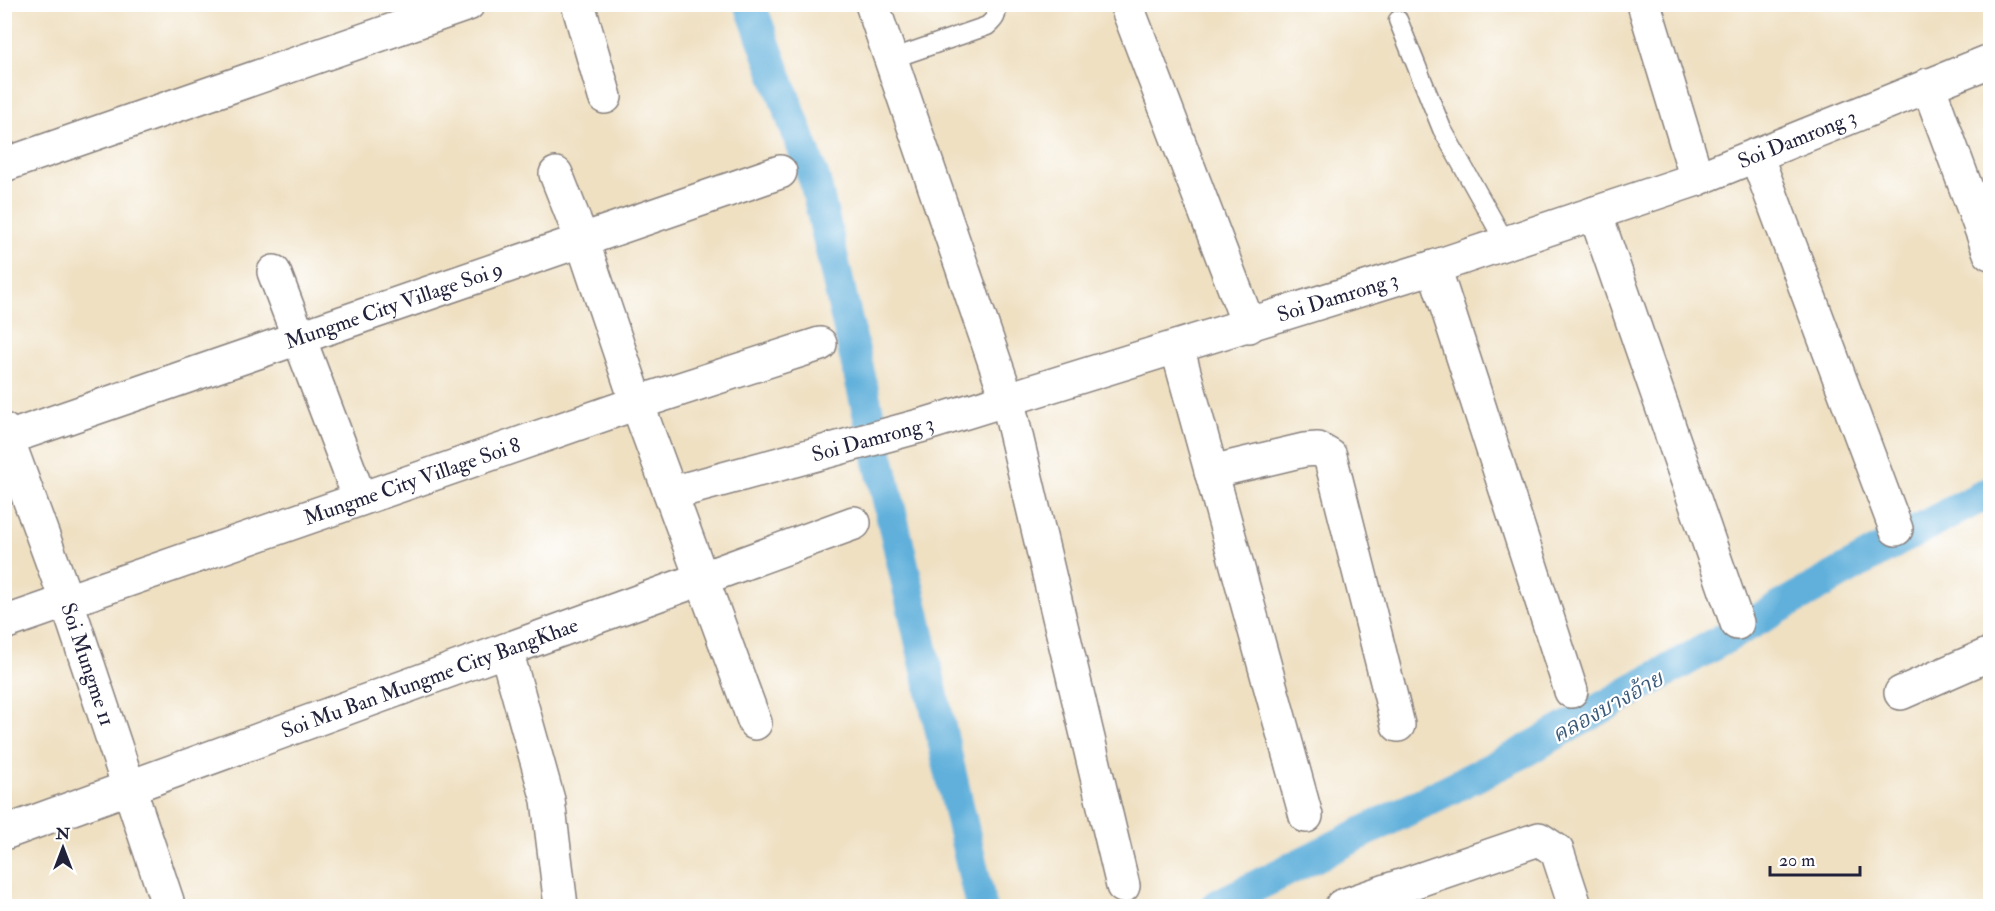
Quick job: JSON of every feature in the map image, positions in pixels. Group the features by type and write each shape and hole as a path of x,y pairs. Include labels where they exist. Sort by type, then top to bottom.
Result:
{"street":[{"path":"4,165 468,4"},
{"path":"578,4 605,97"},
{"path":"872,4 1007,398 1123,886"},
{"path":"1126,4 1249,326"},
{"path":"1644,4 1698,179"},
{"name":"Soi Damrong 3","path":"672,494 927,424 1434,267 1698,179 1990,61"},
{"path":"1928,85 1990,254"},
{"path":"1756,155 1896,529"},
{"name":"Mungme City Village Soi 9","path":"6,434 299,338 780,172"},
{"path":"556,174 582,240 637,403 755,723"},
{"path":"1595,213 1737,623"},
{"path":"1434,267 1571,691"},
{"path":"274,272 360,499"},
{"name":"Mungme City Village Soi 8","path":"4,623 637,403 820,344"},
{"path":"1177,347 1306,816"},
{"name":"Soi Mungme 11","path":"6,434 67,602 167,902"},
{"path":"1211,472 1304,450 1318,449 1330,456 1398,725"},
{"name":"Soi Mu Ban Mungme City BangKhae","path":"4,833 703,580 854,523"},
{"path":"506,650 548,800 561,906"},
{"path":"1901,693 1990,654"},
{"path":"1342,906 1539,839 1557,851 1575,906"}],"lane":[{"path":"891,59 987,27 994,20 997,10 995,4"},
{"path":"1398,20 1442,129 1505,242"}],"waterway":[{"path":"750,4 815,181 981,906"},
{"name":"คลองบางอ้าย","path":"1216,906 1518,755 1899,540 1990,492"}]}
